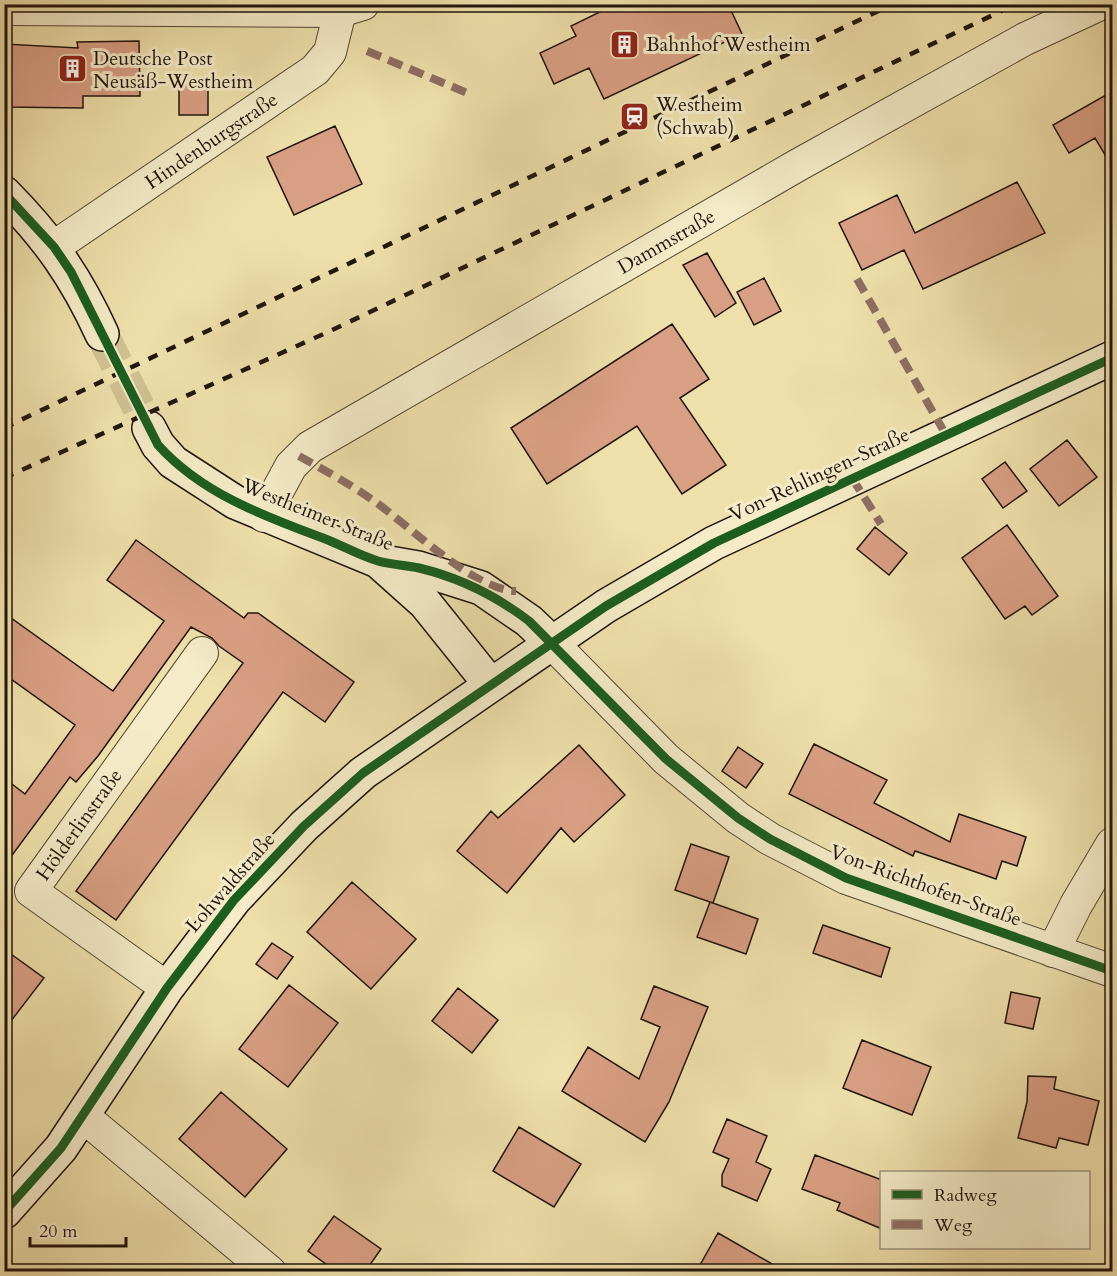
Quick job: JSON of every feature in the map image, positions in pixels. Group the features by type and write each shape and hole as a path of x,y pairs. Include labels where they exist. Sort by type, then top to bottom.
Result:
{"street":[{"name":"Dammstraße","path":"264,516 291,466 310,447 798,165 1025,39 1100,4"},
{"name":"Hindenburgstraße","path":"24,7 351,8 330,52 315,70 54,247"},
{"path":"4,193 54,247 70,272 102,334"},
{"name":"Von-Rehlingen-Straße","path":"552,643 606,606 714,543 1113,358"},
{"name":"Westheimer Straße","path":"149,428 158,445 173,462 235,502 264,516 378,561 418,568 481,588 529,621 552,643"},
{"name":"Westheimer Straße","path":"378,561 425,603 490,684"},
{"name":"Lohwaldstraße","path":"6,1208 62,1148 167,988 234,900 304,826 363,773 552,643"},
{"name":"Von-Richthofen-Straße","path":"552,643 623,718 666,759 710,797 770,839 846,879 1113,971"},
{"name":"Hölderlinstraße","path":"167,988 31,891 202,652"},
{"path":"1053,951 1076,905 1113,844"},
{"path":"84,1117 270,1272"}],"building":[{"name":"Bahnhof Westheim","path":"616,4 728,4 742,34 604,99 589,68 554,84 540,53 576,36 571,26"},
{"name":"Deutsche Post Neusäß-Westheim","path":"139,41 140,96 83,96 83,108 5,107 4,44 78,48 77,42"},
{"path":"179,84 208,84 208,115 179,115"},
{"path":"1113,91 1113,168 1095,138 1069,153 1053,125"},
{"path":"335,126 362,184 294,215 267,157"},
{"path":"1017,182 1045,233 923,289 904,250 862,270 839,223 897,195 915,233"},
{"path":"707,253 736,303 715,317 683,265"},
{"path":"764,278 781,311 754,325 737,292"},
{"path":"672,324 709,379 680,398 726,465 682,494 637,426 547,484 511,428"},
{"path":"1067,440 1097,477 1059,506 1030,469"},
{"path":"1005,462 1027,491 1003,508 982,479"},
{"path":"1007,525 1058,596 1032,615 1025,606 1005,619 962,558"},
{"path":"875,527 907,553 889,575 857,549"},
{"path":"136,540 244,618 248,613 258,613 354,682 325,722 283,692 116,920 76,891 243,663 219,646 212,638 191,627 98,756 76,782 70,777 4,866 4,778 25,794 75,725 4,674 4,613 113,691 164,621 107,580"},
{"path":"814,744 887,780 874,803 950,842 959,814 1026,837 1017,866 1002,861 996,879 915,851 913,856 789,794"},
{"path":"579,745 625,795 574,842 561,828 507,893 457,851 491,811 498,818"},
{"path":"738,747 763,764 746,788 722,771"},
{"path":"691,844 729,857 713,903 675,890"},
{"path":"352,882 416,939 371,989 307,932"},
{"path":"710,902 758,919 746,954 697,937"},
{"path":"823,925 890,948 881,977 813,953"},
{"path":"272,943 293,957 277,979 256,964"},
{"path":"4,949 44,978 4,1030"},
{"path":"289,985 338,1023 288,1087 239,1049"},
{"path":"654,986 708,1007 669,1102 645,1142 562,1091 588,1047 639,1079 660,1027 641,1019"},
{"path":"458,988 498,1020 472,1053 432,1021"},
{"path":"1011,992 1040,998 1033,1029 1005,1023"},
{"path":"862,1040 931,1067 912,1115 843,1088"},
{"path":"1028,1076 1056,1077 1054,1089 1099,1101 1088,1145 1059,1138 1056,1148 1018,1138 1027,1102"},
{"path":"221,1092 287,1149 245,1197 179,1139"},
{"path":"727,1119 767,1136 756,1162 771,1169 757,1201 722,1186 722,1175 729,1159 713,1152"},
{"path":"519,1127 581,1164 554,1207 493,1171"},
{"path":"815,1155 880,1179 880,1228 837,1210 840,1203 802,1189"},
{"path":"334,1216 381,1249 365,1272 337,1272 308,1251"},
{"path":"718,1233 786,1272 696,1272"}],"tunnel":[{"path":"102,334 149,428"}],"railway":[{"path":"4,428 893,4"},
{"path":"4,478 328,332 1016,4"}],"marked path":[{"path":"367,51 472,95"},
{"path":"857,279 946,435"},
{"path":"299,456 374,501 462,569 499,588 516,591"},
{"path":"852,478 881,524"}],"cycle path":[{"path":"4,193 54,247 71,272 158,445 195,478 237,503 365,557 419,568 449,577 477,588 503,603 529,621 666,759 738,818 770,839 846,878 1112,971"},
{"path":"4,1212 61,1148 167,988 234,900 304,826 363,773 606,606 714,543 1112,358"}],"place":[{"name":"Bahnhof Westheim","path":"625,44"},
{"name":"Deutsche Post Neusäß-Westheim","path":"72,69"},
{"name":"Westheim (Schwab)","path":"635,116"}]}
